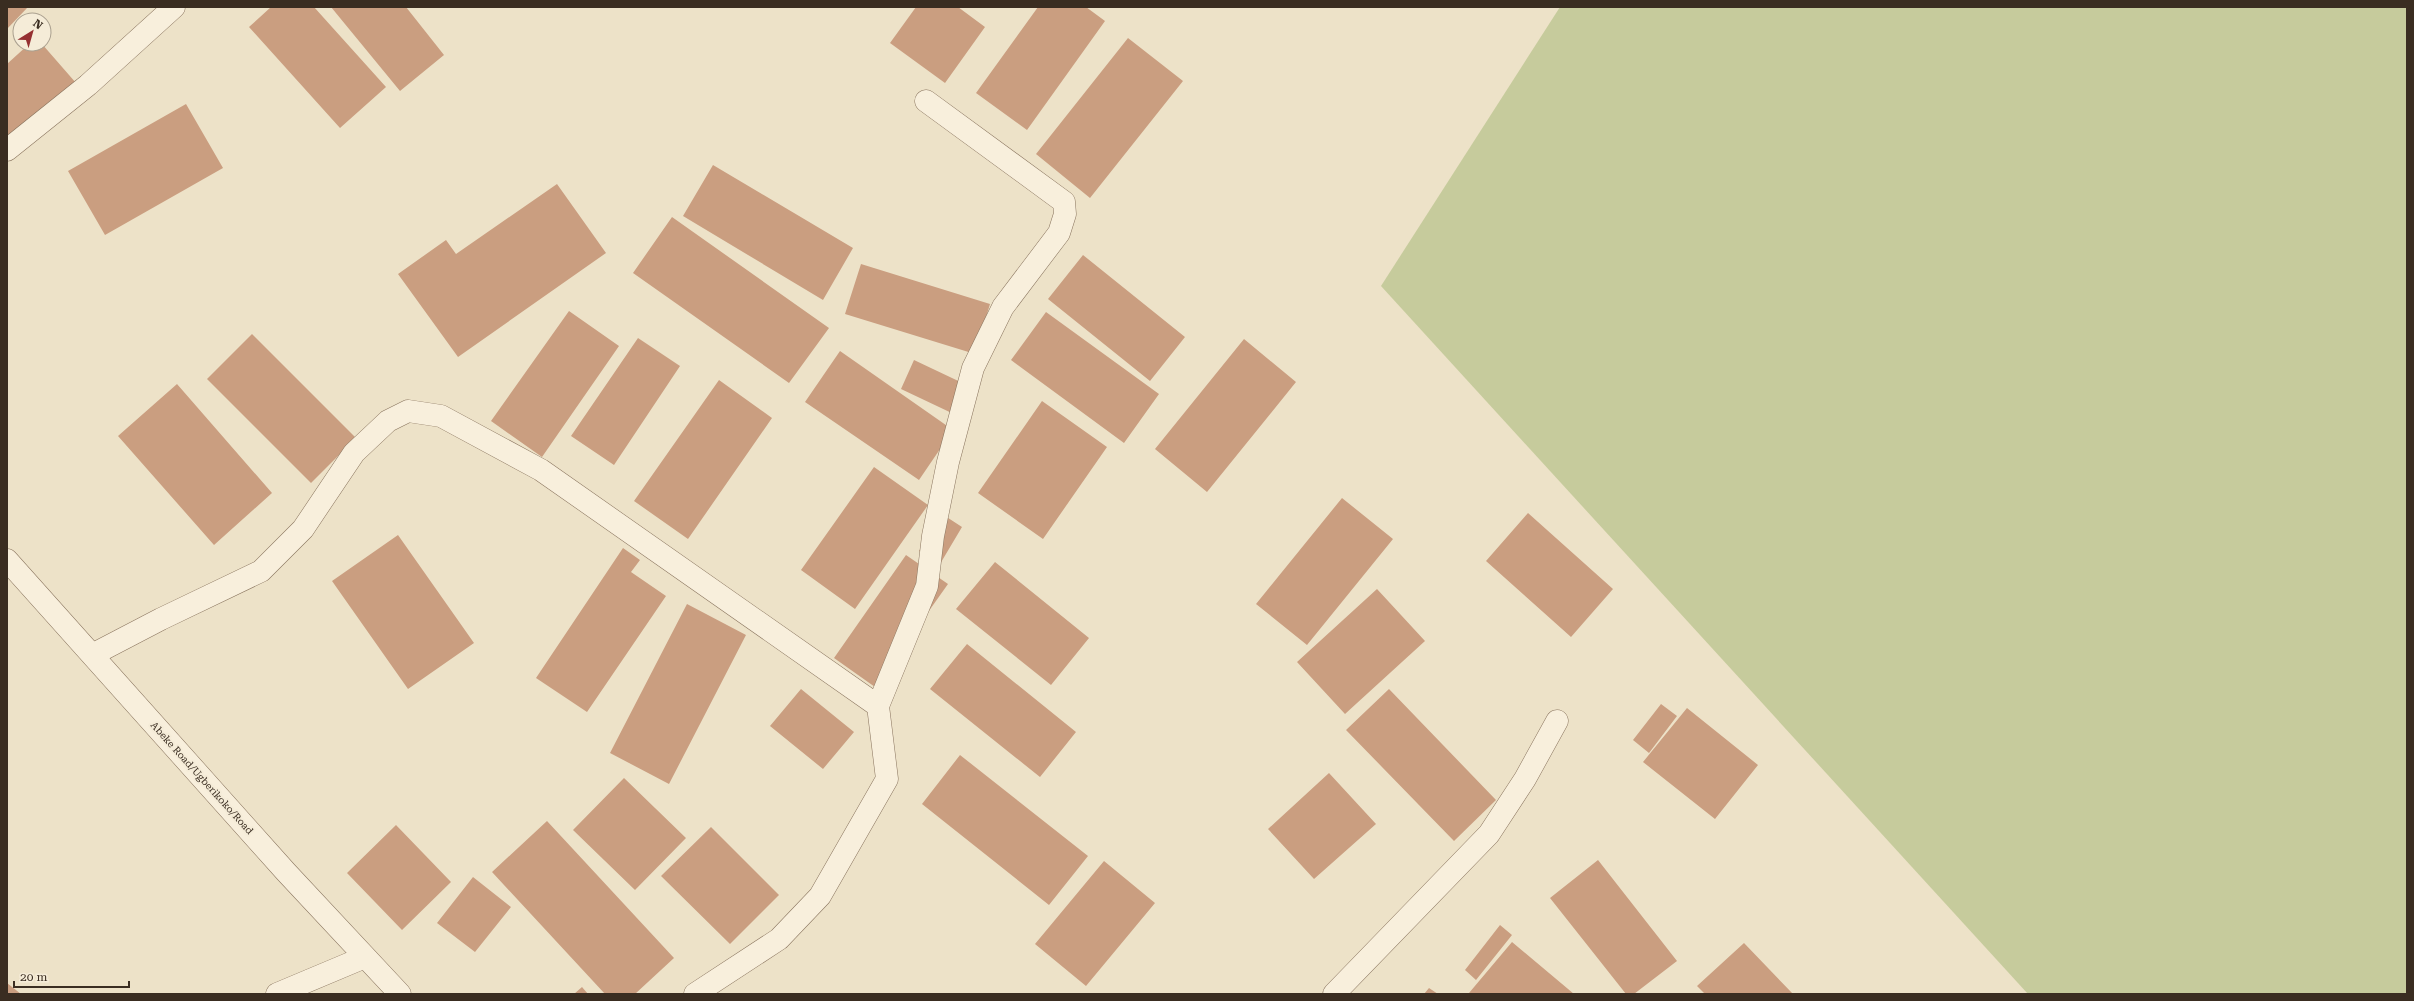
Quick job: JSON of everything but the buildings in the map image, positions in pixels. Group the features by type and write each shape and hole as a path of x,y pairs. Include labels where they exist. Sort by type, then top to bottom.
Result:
{"street":[{"path":"7,150 88,85 174,7"},
{"path":"695,994 779,938 820,896 888,779 878,706 927,586 933,536 948,462 973,368 1003,307 1059,233 1065,214 1064,202 926,101"},
{"path":"92,654 160,619 261,571 303,529 354,453 388,421 408,411 441,416 540,470 878,706"},
{"name":"Abeke Road/Ugberikoko/Road","path":"7,560 400,994"},
{"path":"1334,994 1489,834 1525,779 1557,721"},
{"path":"277,994 365,957"}],"green space":[{"path":"1560,7 2407,7 2407,994 2028,994 1381,286"}]}
